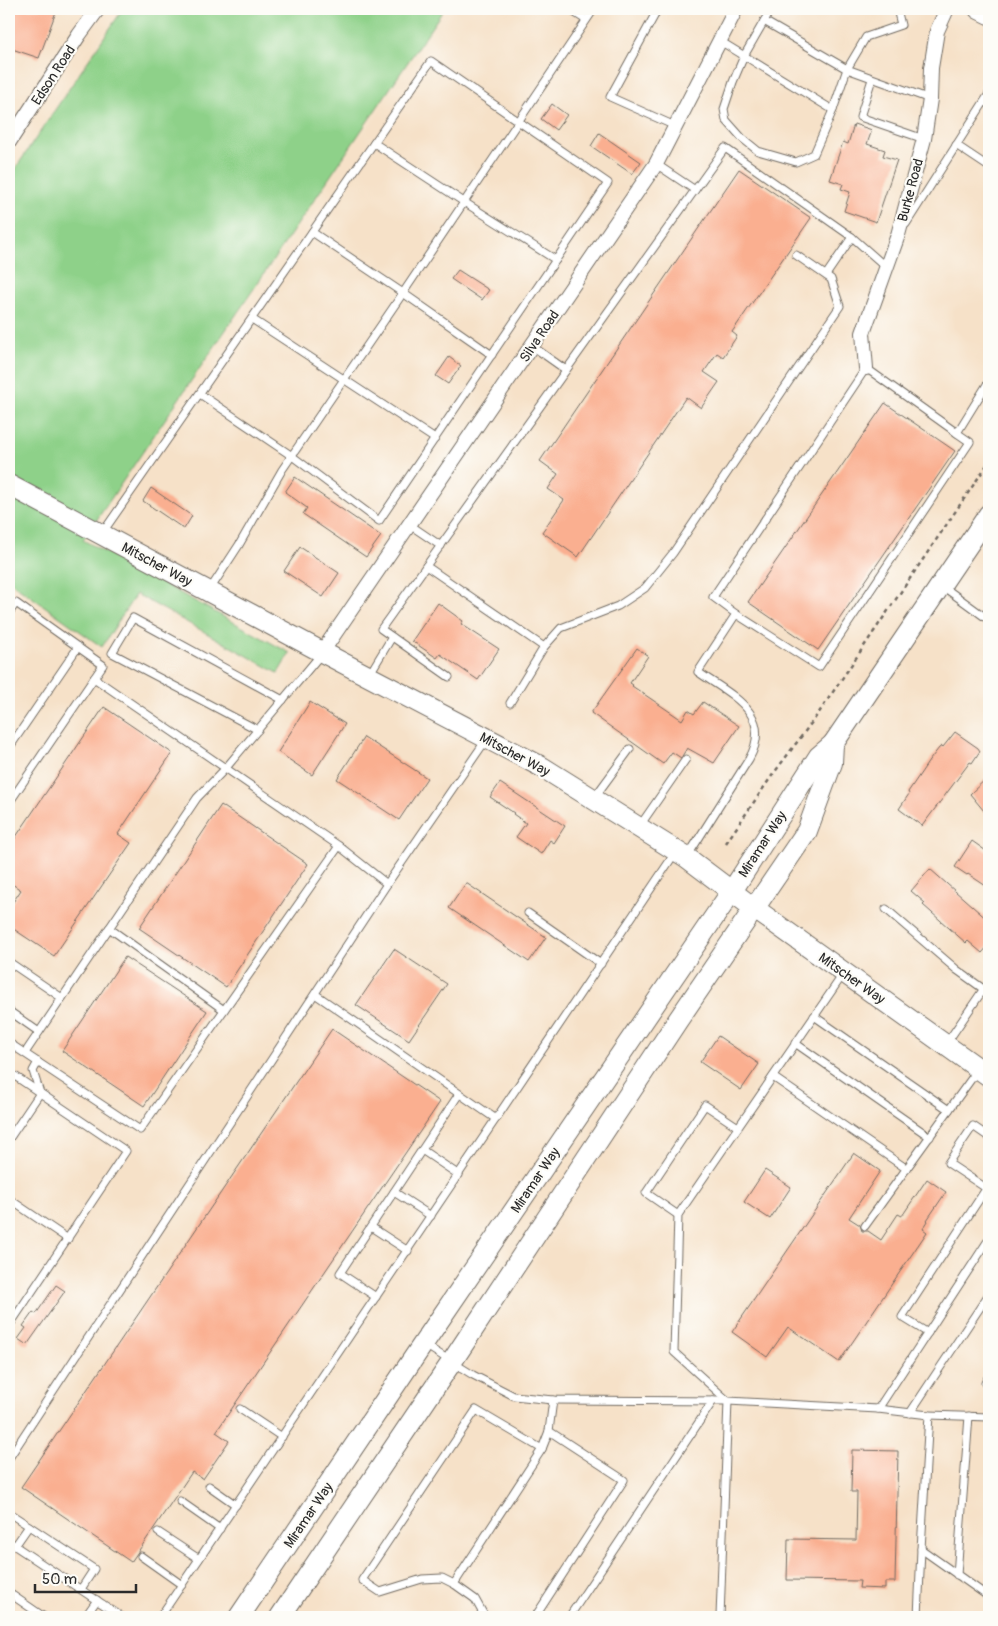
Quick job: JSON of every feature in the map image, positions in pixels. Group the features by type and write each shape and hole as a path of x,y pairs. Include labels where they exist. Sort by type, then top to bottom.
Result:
{"main road":[{"path":"979,9 989,14"},
{"name":"Mitscher Way","path":"9,485 542,767 594,798 682,854 755,909 984,1072"},
{"name":"Miramar Way","path":"239,1617 732,891 819,756 833,744 989,514"},
{"name":"Miramar Way","path":"280,1617 678,1020 807,832 832,763 833,744"}],"street":[{"name":"Edson Road","path":"9,142 79,34 98,9"},
{"name":"Silva Road","path":"322,652 656,164 736,9"},
{"name":"Burke Road","path":"866,368 863,333 898,235 924,139 930,99 931,68 937,31 947,9"}],"lane":[{"path":"569,9 586,20"},
{"path":"208,591 239,545 282,470 594,9"},
{"path":"658,9 610,97 675,126"},
{"path":"771,9 744,56 724,109 726,120 742,138 758,151 796,162 814,154 848,69 866,37 901,25 897,9"},
{"path":"764,21 848,69 930,99"},
{"path":"720,40 833,110"},
{"path":"102,535 431,61 608,183 379,521 292,456 200,394"},
{"path":"872,79 860,117 924,139"},
{"path":"898,235 989,94"},
{"path":"374,142 556,260"},
{"path":"956,145 989,167"},
{"path":"449,678 381,629 725,148 852,237 887,268"},
{"path":"656,164 695,190"},
{"path":"312,232 492,355"},
{"path":"826,275 852,237"},
{"path":"510,703 544,647 561,628 618,606 645,588 673,553 840,306 831,279 796,255"},
{"path":"252,319 435,439"},
{"path":"532,346 566,370"},
{"path":"866,368 957,433 970,442 819,667 736,614 713,597 866,368"},
{"path":"957,433 989,382"},
{"path":"410,525 441,546"},
{"path":"426,566 544,647"},
{"path":"941,585 989,620"},
{"path":"9,613 16,603 104,665"},
{"path":"160,1617 601,964 749,759 755,748 757,737 756,725 752,714 745,705 698,672 736,614"},
{"path":"9,803 104,665 133,618 283,700"},
{"path":"368,676 392,636"},
{"path":"9,748 78,647"},
{"path":"24,1053 196,798 225,769 322,652"},
{"path":"112,653 258,730"},
{"path":"94,678 339,846 388,884"},
{"path":"9,732 16,737"},
{"path":"9,1458 315,994 486,739"},
{"path":"594,798 630,749"},
{"path":"639,827 686,759"},
{"path":"9,1042 140,1130 339,846"},
{"path":"886,909 925,943 986,991 946,1044"},
{"path":"528,913 601,964"},
{"path":"109,928 224,1010"},
{"path":"9,962 62,998"},
{"path":"720,1617 728,1401 674,1352 678,1215 844,973"},
{"path":"315,994 496,1119"},
{"path":"9,1011 39,1032"},
{"path":"814,1016 949,1110"},
{"path":"796,1043 930,1137"},
{"path":"38,1062 33,1070 40,1093"},
{"path":"9,1072 126,1151 9,1326"},
{"path":"865,1226 949,1110 984,1072"},
{"path":"773,1077 907,1168"},
{"path":"9,1139 40,1093"},
{"path":"376,1297 340,1273 460,1094"},
{"path":"678,1215 646,1193 683,1137 705,1105 738,1127"},
{"path":"928,1333 902,1317 988,1190 948,1163 973,1126 989,1137"},
{"path":"422,1150 459,1175"},
{"path":"394,1192 431,1216"},
{"path":"9,1199 68,1239"},
{"path":"371,1226 408,1251"},
{"path":"878,1409 989,1239"},
{"path":"910,1413 989,1294"},
{"path":"423,1344 451,1363 514,1396 553,1400 728,1401 878,1409 929,1415 989,1417"},
{"path":"985,1382 989,1376"},
{"path":"454,1584 542,1449 549,1431 553,1400"},
{"path":"569,1617 713,1401"},
{"path":"240,1409 282,1437"},
{"path":"485,1617 475,1599 442,1578 422,1579 380,1592 362,1580 476,1410 542,1449"},
{"path":"918,1617 929,1415"},
{"path":"957,1575 969,1416"},
{"path":"535,1617 624,1480 549,1431"},
{"path":"209,1486 236,1505"},
{"path":"180,1501 220,1529"},
{"path":"9,1513 94,1569 81,1589"},
{"path":"29,1526 12,1544 122,1617"},
{"path":"158,1532 199,1559"},
{"path":"921,1549 989,1597"},
{"path":"141,1556 182,1585"},
{"path":"9,1593 44,1617"},
{"path":"85,1617 97,1600"}],"path":[{"path":"726,843 771,777 818,714 989,462"}],"green space":[{"path":"123,9 444,9 83,540 290,653 278,673 136,594 102,647 9,581 9,178"}],"building":[{"path":"9,9 57,9 39,58 9,48"},
{"path":"552,104 567,115 556,130 541,119"},
{"path":"854,124 872,130 867,144 885,150 883,156 897,160 876,222 844,211 850,192 841,189 843,184 830,180 843,142 848,144"},
{"path":"599,133 641,162 632,174 591,146"},
{"path":"739,169 811,218 732,332 737,336 723,357 717,353 704,372 719,382 701,408 686,397 578,557 542,532 564,500 548,489 558,474 540,461"},
{"path":"458,270 489,290 482,300 451,279"},
{"path":"449,357 461,366 448,384 436,376"},
{"path":"885,403 955,451 818,650 748,602"},
{"path":"295,477 381,536 366,557 303,514 307,508 285,492"},
{"path":"151,488 192,516 184,529 143,501"},
{"path":"300,547 339,573 323,597 284,571"},
{"path":"438,603 463,621 461,624 499,649 478,680 440,654 437,658 412,641"},
{"path":"637,648 648,656 630,683 632,686 682,720 688,710 694,714 703,702 739,726 714,763 687,748 681,758 672,752 663,764 591,713"},
{"path":"310,702 345,724 312,775 278,752"},
{"path":"104,707 172,753 118,834 131,843 54,956 9,926 9,908 21,890 9,882 9,847"},
{"path":"955,732 980,751 922,826 899,809 929,761"},
{"path":"364,737 427,778 399,820 337,779"},
{"path":"989,776 989,817 970,794"},
{"path":"500,783 565,826 554,843 550,840 541,854 516,837 526,823 490,797"},
{"path":"221,805 308,864 226,987 139,928"},
{"path":"972,841 989,853 989,888 955,867"},
{"path":"930,869 989,921 989,945 982,953 968,941 966,943 923,905 925,903 911,891"},
{"path":"466,883 546,937 529,962 449,908"},
{"path":"394,949 447,984 409,1040 356,1005"},
{"path":"125,957 207,1011 144,1106 62,1051"},
{"path":"332,1029 440,1102 216,1432 229,1441 203,1479 192,1472 131,1562 21,1487"},
{"path":"718,1036 759,1064 741,1090 700,1062"},
{"path":"854,1153 880,1171 849,1218 860,1225 862,1231 868,1231 881,1240 898,1214 902,1216 927,1179 946,1192 927,1220 923,1229 927,1232 839,1362 788,1327 767,1357 732,1332"},
{"path":"765,1170 791,1187 770,1219 744,1202"},
{"path":"56,1285 65,1291 27,1345 18,1339 26,1328 23,1326 33,1312 36,1314"},
{"path":"852,1450 898,1451 895,1582 885,1582 885,1589 859,1588 860,1581 787,1580 788,1539 856,1540 857,1492 851,1492"}]}
